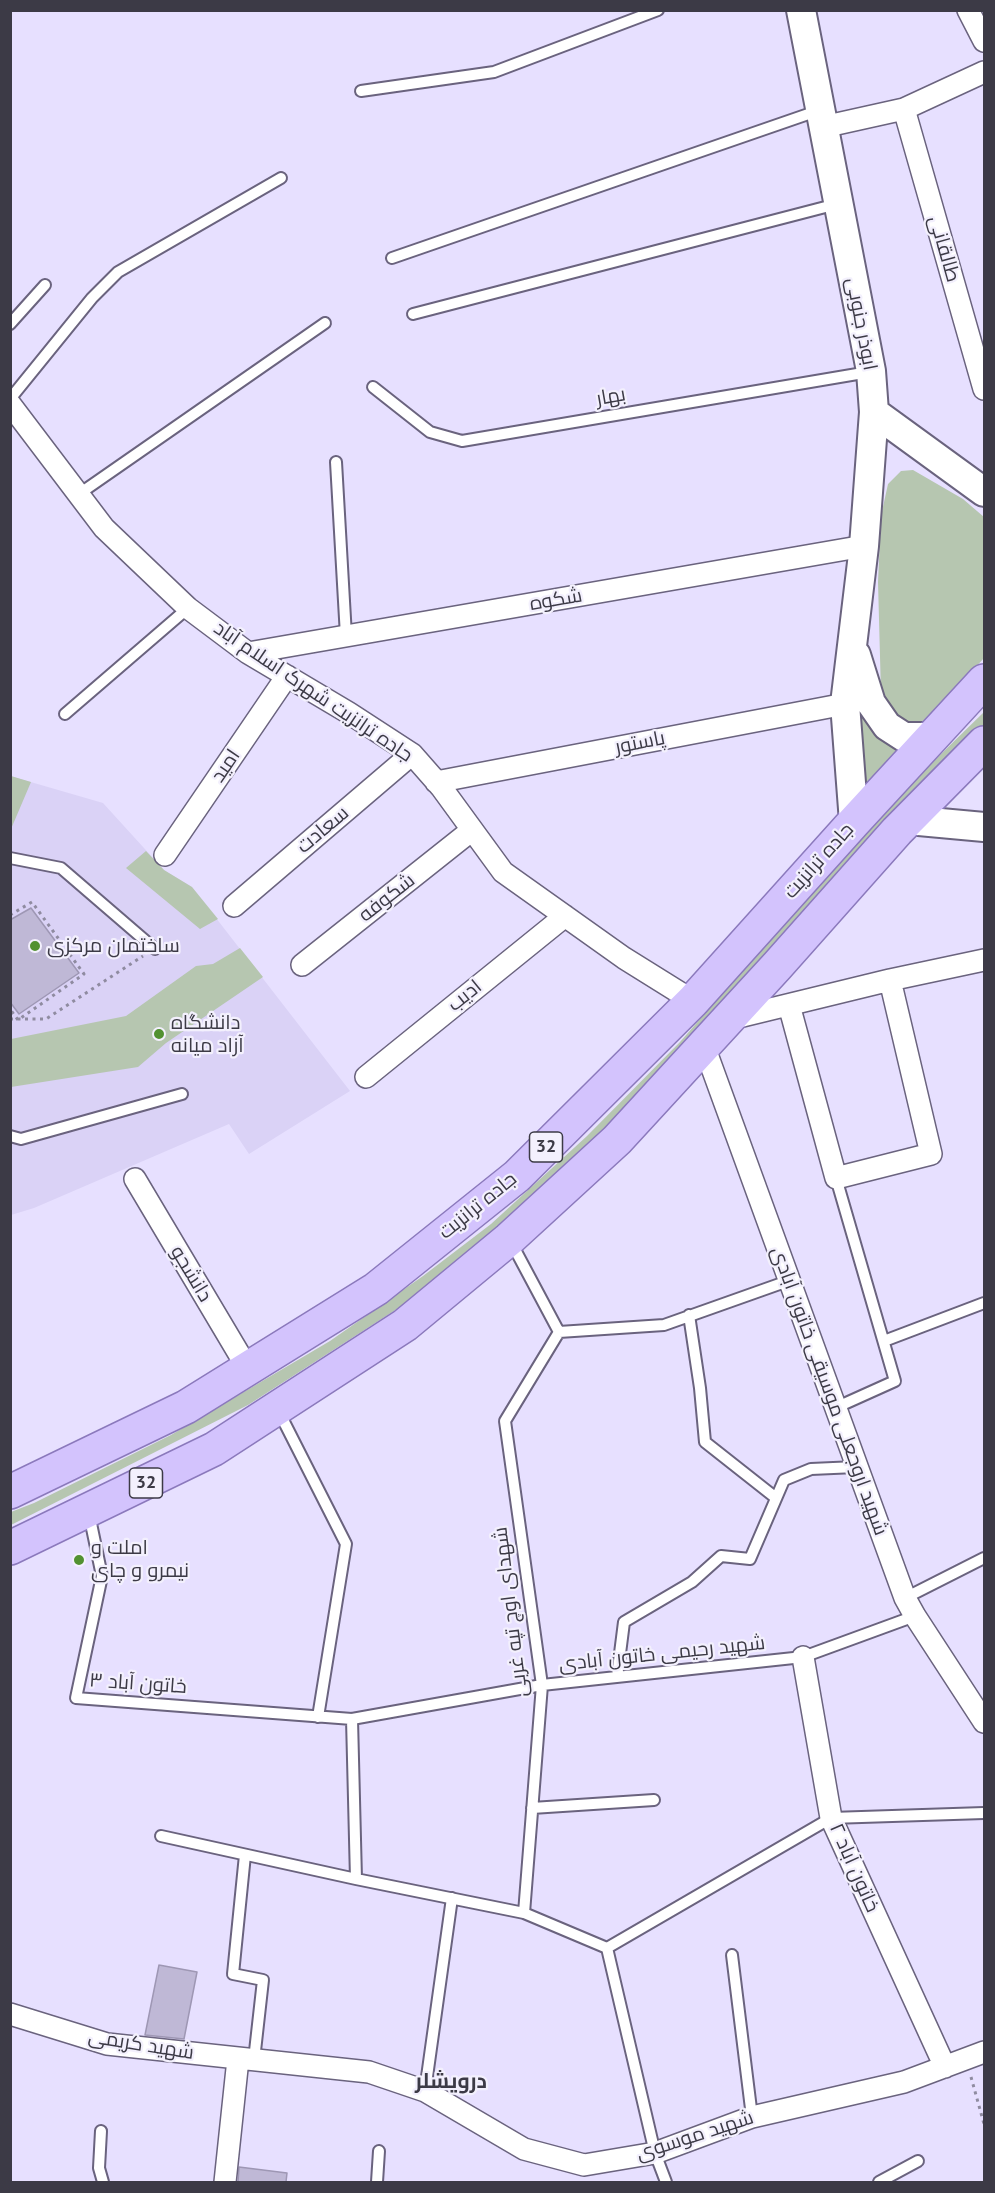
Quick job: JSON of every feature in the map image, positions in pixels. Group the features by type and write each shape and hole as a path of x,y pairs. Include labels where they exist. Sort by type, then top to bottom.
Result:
{"main road":[{"name":"جاده ترانزیت","path":"10,1492 186,1407 248,1369 376,1289 516,1176 693,1001 984,681"},
{"name":"جاده ترانزیت","path":"10,1548 214,1449 405,1325 509,1239 617,1140 908,820 984,743"}],"street":[{"name":"ابوذر جنوبی","path":"801,10 871,372 874,412 864,546 845,704 854,822"},
{"path":"968,10 984,41"},
{"path":"821,119 904,109 984,72"},
{"name":"طالقانی","path":"904,109 977,334 984,389"},
{"name":"جاده ترانزیت شهرک اسلام آباد","path":"10,401 104,528 188,608 248,653 349,712 412,754 436,782 503,872 624,958 693,1001"},
{"path":"874,412 983,486"},
{"name":"شکوه","path":"248,653 864,546"},
{"path":"852,641 871,702 887,726 904,737 932,737"},
{"name":"امید","path":"165,855 287,676"},
{"name":"پاستور","path":"436,782 845,704"},
{"name":"سعادت","path":"234,906 412,754"},
{"path":"908,820 984,827"},
{"name":"شکوفه","path":"302,965 472,830"},
{"name":"ادیب","path":"366,1077 565,916"},
{"path":"727,1020 890,980 984,960"},
{"path":"789,1005 836,1178 931,1154 890,980"},
{"name":"شهید اروجعلی موسیقی خاتون آبادی","path":"704,1046 856,1467 910,1607 984,1722"},
{"name":"دانشجو","path":"135,1179 248,1369"},
{"name":"خاتون آباد ۲","path":"803,1657 831,1818 945,2067"},
{"name":"شهید کریمی","path":"10,2014 107,2044 246,2060"},
{"name":"شهید موسوی","path":"246,2060 369,2072 425,2091 524,2149 584,2165 655,2153 752,2116 904,2082 975,2056"},
{"path":"225,2182 246,2060"}],"lane":[{"path":"361,91 494,72 658,10"},
{"path":"392,258 821,119"},
{"path":"10,401 92,298 118,272 281,178"},
{"path":"413,314 838,204"},
{"path":"10,324 45,285"},
{"path":"79,494 325,323"},
{"name":"بهار","path":"373,387 430,432 462,441 871,372"},
{"path":"336,462 346,636"},
{"path":"65,714 188,608"},
{"path":"10,858 61,868 155,949"},
{"path":"10,1136 21,1139 182,1094"},
{"path":"835,1408 895,1381 836,1178"},
{"path":"509,1239 559,1332 663,1324 788,1281"},
{"path":"884,1341 984,1303"},
{"path":"689,1315 705,1442 776,1498"},
{"name":"شهدای اوچ تپه غربی","path":"524,1913 542,1685 505,1421 559,1332"},
{"path":"277,1409 346,1544 318,1717"},
{"path":"617,1677 624,1622 692,1582 721,1556 750,1559 784,1480 811,1469 856,1467"},
{"name":"خاتون آباد ۳","path":"88,1511 102,1576 76,1698 352,1719"},
{"name":"شهید رحیمی خاتون آبادی","path":"352,1719 542,1685 803,1657 910,1607 984,1558"},
{"path":"352,1719 356,1879"},
{"path":"532,1808 654,1800"},
{"path":"607,1948 831,1818 984,1813"},
{"path":"161,1836 524,1913 607,1948"},
{"path":"245,1855 233,1974 263,1980 246,2060"},
{"path":"425,2091 452,1898"},
{"path":"607,1948 655,2153 666,2182"},
{"path":"732,1955 752,2116"},
{"path":"101,2131 99,2168 103,2182"},
{"path":"377,2182 379,2151"},
{"path":"879,2182 918,2161"}],"path":[{"path":"10,915 32,902 84,975 18,1020"},
{"path":"10,1019 46,1019 155,949"},
{"path":"10,1009 18,1020"},
{"path":"975,2056 984,2124"}],"shaded area":[{"name":"دانشگاه آزاد میانه","path":"10,776 103,803 164,870 192,887 350,1091 249,1154 229,1124 34,1208 11,1215"}],"green space":[{"path":"913,470 963,499 984,517 984,658 918,730 902,726 881,694 878,582 881,516 888,484 901,471"},
{"path":"855,677 910,749 859,803"},
{"path":"984,712 984,727 851,862 663,1073 538,1195 414,1298 248,1405 11,1525 11,1512 34,1503 171,1435 330,1341 423,1276 491,1224 587,1136 680,1042 837,862 898,796"},
{"path":"10,776 31,782 11,829"},
{"path":"146,851 164,870 192,887 218,919 200,929 126,868"},
{"path":"240,948 263,977 166,1043 138,1067 11,1087 11,1039 126,1016 196,966 213,964"}],"building":[{"name":"ساختمان مرکزی","path":"31,908 79,973 19,1014 10,1002 10,920"},
{"path":"159,1965 197,1972 184,2039 145,2035"},
{"path":"239,2167 287,2173 286,2182 238,2182"}],"place":[{"name":"ساختمان مرکزی","path":"35,946"},
{"name":"دانشگاه آزاد میانه","path":"159,1034"},
{"name":"املت و نیمرو و چای","path":"79,1560"}],"district":[{"name":"درویشلر","path":"451,2082"}]}
